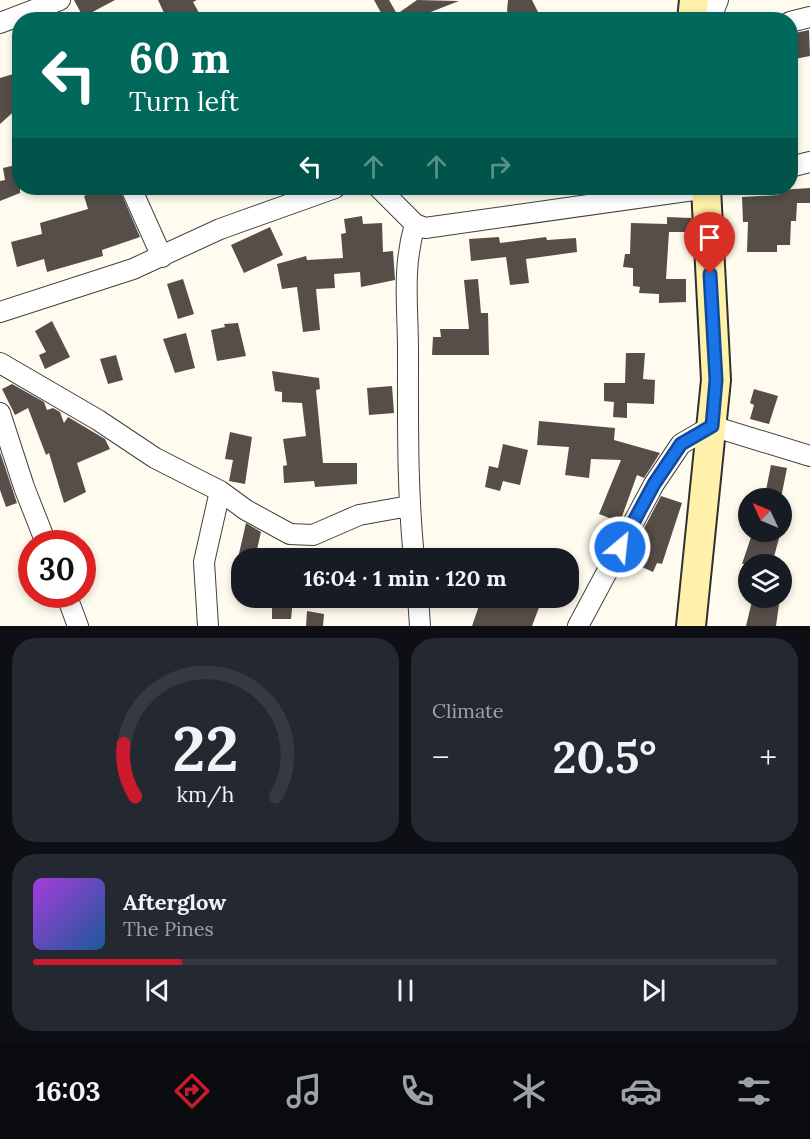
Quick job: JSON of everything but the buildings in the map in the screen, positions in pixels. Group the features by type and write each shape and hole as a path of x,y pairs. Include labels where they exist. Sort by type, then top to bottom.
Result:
{"street":[{"path":"38,10 60,0"},
{"path":"134,195 162,257"},
{"path":"0,312 133,269 220,229 315,195"},
{"path":"386,195 415,224 425,228 657,195"},
{"path":"692,626 716,380 706,195"},
{"path":"413,548 409,507 408,334 405,276 408,249 415,224"},
{"path":"0,363 98,420 155,458 220,490 275,526 303,537 359,515 409,507"},
{"path":"0,413 41,530"},
{"path":"578,626 640,510 681,444 712,426 810,456"},
{"path":"208,626 204,562 220,490"},
{"path":"71,608 78,626"},
{"path":"419,608 420,626"}],"route":[{"path":"620,547 654,484 674,459 681,444 712,426 716,380 710,274"}]}
